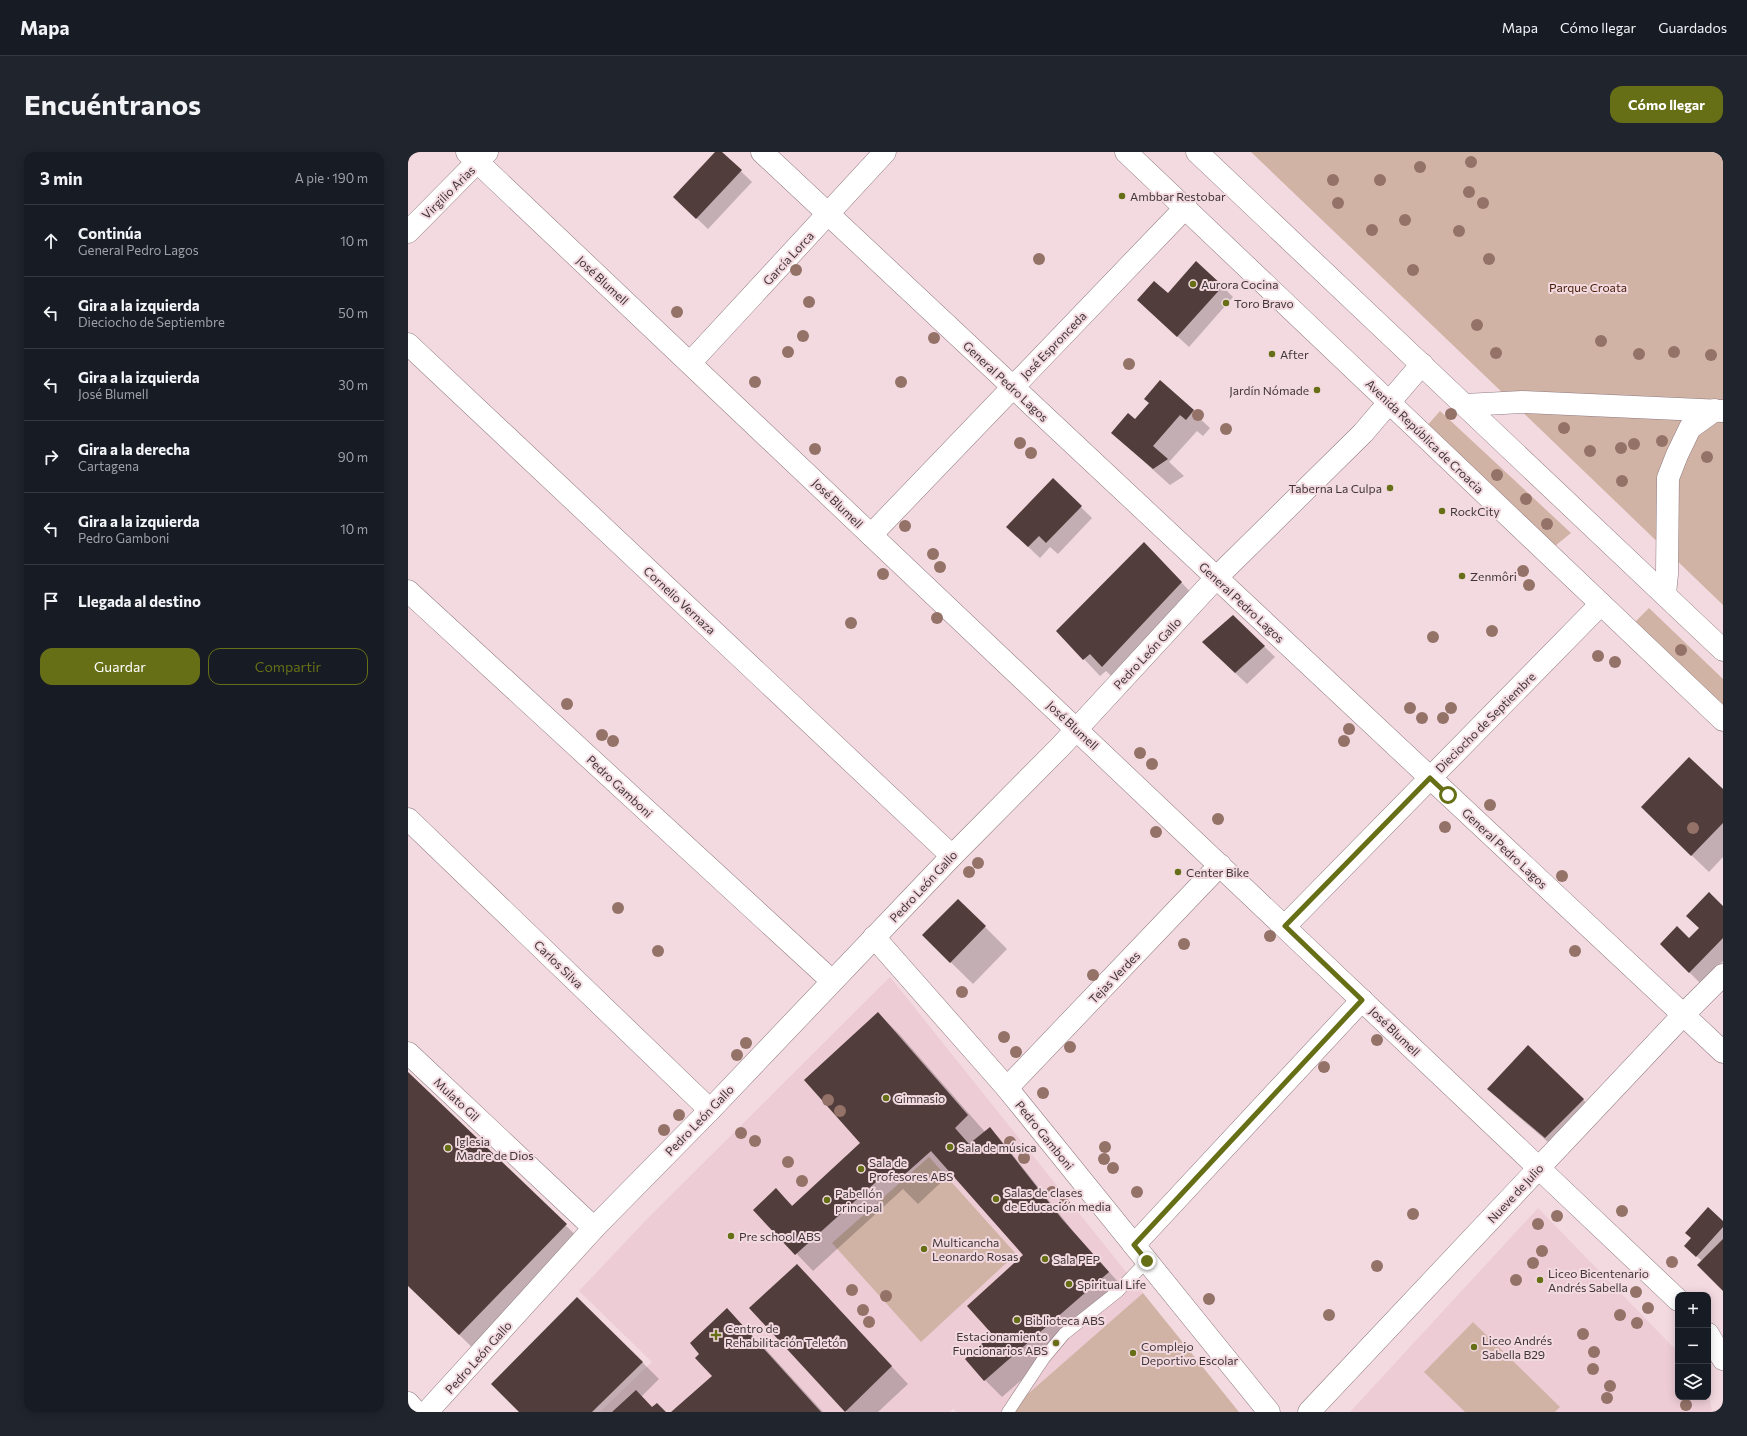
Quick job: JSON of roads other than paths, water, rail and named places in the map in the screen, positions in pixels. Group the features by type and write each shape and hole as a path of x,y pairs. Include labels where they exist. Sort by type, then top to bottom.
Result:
{"main road":[{"name":"General Pedro Lagos","path":"762,152 1723,1052"},
{"name":"García Lorca","path":"690,363 885,152"},
{"name":"Avenida República de Croacia","path":"1126,152 1186,207 1723,720"},
{"path":"1197,152 1723,650"},
{"name":"Virgilio Arias","path":"408,232 477,155"},
{"name":"José Blumell","path":"477,155 690,363 1675,1297"},
{"name":"José Espronceda","path":"871,534 1186,207"},
{"name":"Cornelio Vernaza","path":"408,344 952,856"},
{"name":"Pedro León Gallo","path":"427,1412 594,1228 710,1110 952,856 1077,729 1216,578 1363,433 1422,364"},
{"path":"1465,405 1522,402 1719,411"},
{"path":"1665,594 1667,574 1668,478 1690,428 1719,411"},
{"name":"Pedro Gamboni","path":"408,591 832,981"},
{"name":"Dieciocho de Septiembre","path":"1285,926 1601,604"},
{"name":"Carlos Silva","path":"408,819 710,1110"},
{"name":"Tejas Verdes","path":"1007,1088 1220,865"},
{"name":"Pedro Gamboni","path":"874,937 1007,1088 1269,1412"},
{"name":"Nueve de Julio","path":"1308,1412 1683,1015 1723,975"},
{"path":"1140,1253 1362,1000"},
{"name":"Mulato Gil","path":"408,1053 594,1228"},
{"path":"1711,1339 1723,1359"},
{"path":"408,1403 416,1412"}],"lane":[{"path":"1008,1412 1044,1358 1064,1334 1117,1292 1140,1253"}],"place":[{"name":"Ambbar Restobar","path":"1122,196"},
{"name":"Aurora Cocina","path":"1193,284"},
{"name":"Toro Bravo","path":"1226,303"},
{"name":"After","path":"1272,354"},
{"name":"Jardín Nómade","path":"1317,390"},
{"name":"Taberna La Culpa","path":"1390,488"},
{"name":"RockCity","path":"1442,511"},
{"name":"Zenmôri","path":"1462,576"},
{"name":"Center Bike","path":"1178,872"},
{"name":"Gimnasio","path":"886,1098"},
{"name":"Sala de música","path":"950,1147"},
{"name":"Iglesia Madre de Dios","path":"448,1148"},
{"name":"Sala de Profesores ABS","path":"861,1169"},
{"name":"Salas de clases de Educación media","path":"996,1199"},
{"name":"Pabellón principal","path":"827,1200"},
{"name":"Pre school ABS","path":"731,1236"},
{"name":"Multicancha Leonardo Rosas","path":"924,1249"},
{"name":"Sala PEP","path":"1045,1259"},
{"name":"Liceo Bicentenario Andrés Sabella","path":"1540,1280"},
{"name":"Spiritual Life","path":"1069,1284"},
{"name":"Biblioteca ABS","path":"1017,1320"},
{"name":"Centro de Rehabilitación Teletón","path":"716,1335"},
{"name":"Estacionamiento Funcionarios ABS","path":"1056,1343"},
{"name":"Liceo Andrés Sabella B29","path":"1474,1347"},
{"name":"Complejo Deportivo Escolar","path":"1133,1353"}],"park label":[{"name":"Parque Croata","path":"1588,287"}]}
